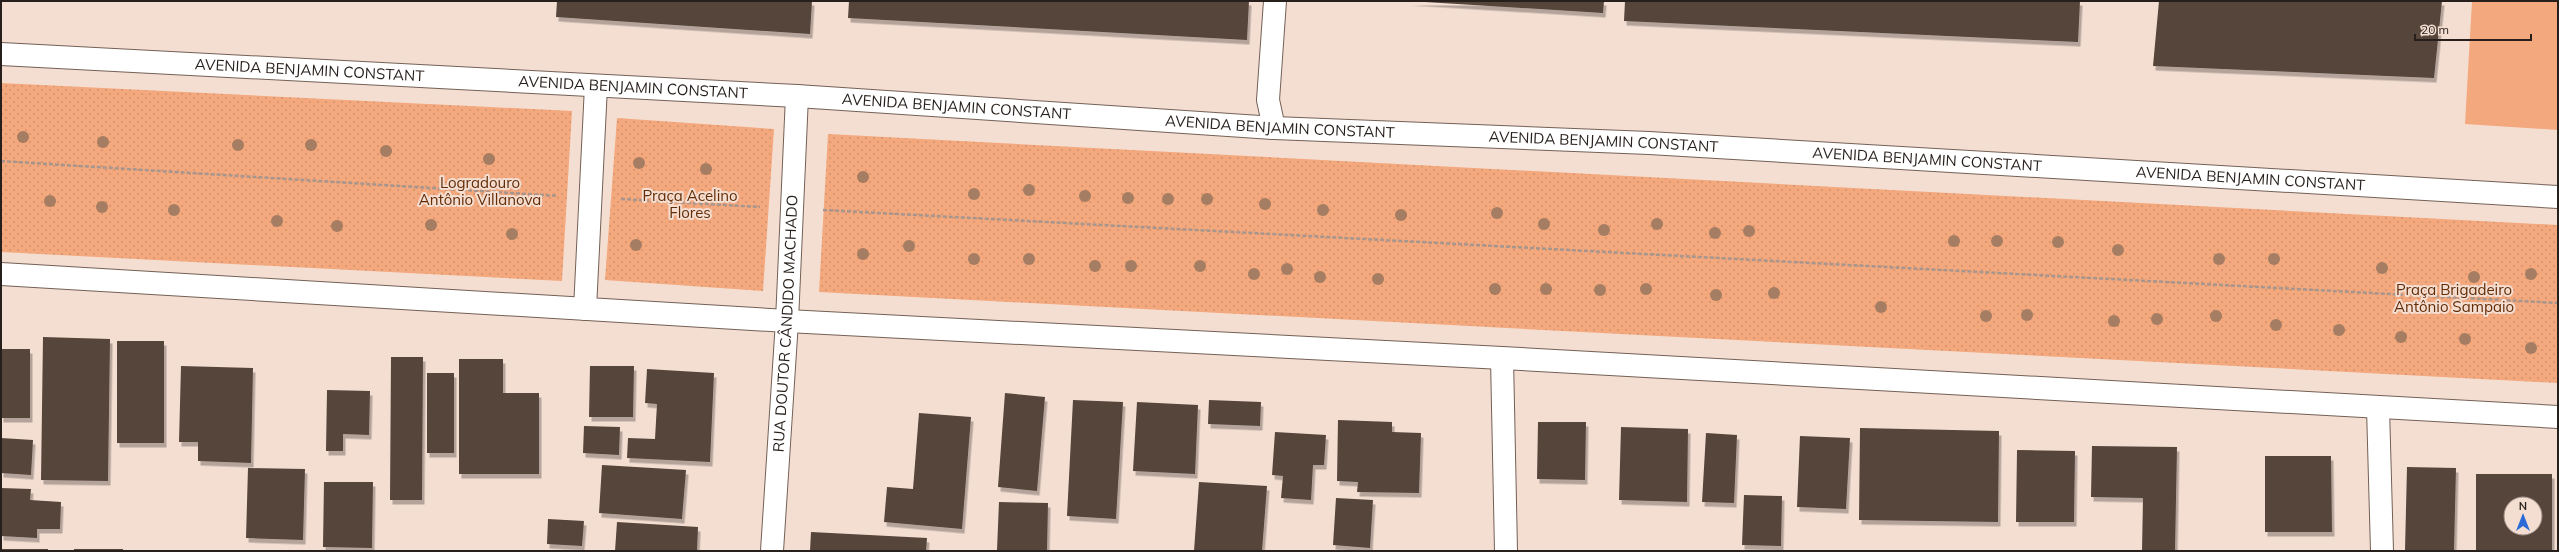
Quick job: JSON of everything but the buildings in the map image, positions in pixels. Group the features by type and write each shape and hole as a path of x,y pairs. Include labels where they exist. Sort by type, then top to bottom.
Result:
{"main road":[{"path":"1274,128 1268,100 1275,1"},
{"name":"AVENIDA BENJAMIN CONSTANT","path":"1,54 797,96 1274,128 1649,143 2558,197"},
{"path":"585,309 596,86"},
{"name":"RUA DOUTOR CÂNDIDO MACHADO","path":"772,551 787,321 797,96"},
{"path":"1,274 787,321 1502,358 2558,417"},
{"path":"1502,358 1506,551"},
{"path":"2378,408 2382,551"}],"path":[{"path":"1,161 590,198 2558,303"}],"green space":[{"path":"2472,1 2558,1 2558,130 2465,124"},
{"name":"Logradouro Antônio Villanova","path":"1,83 572,111 562,281 1,252"},
{"name":"Praça Acelino Flores","path":"617,118 774,129 763,291 605,280"},
{"name":"Praça Brigadeiro Antônio Sampaio","path":"828,134 2558,225 2558,383 819,292"}]}
